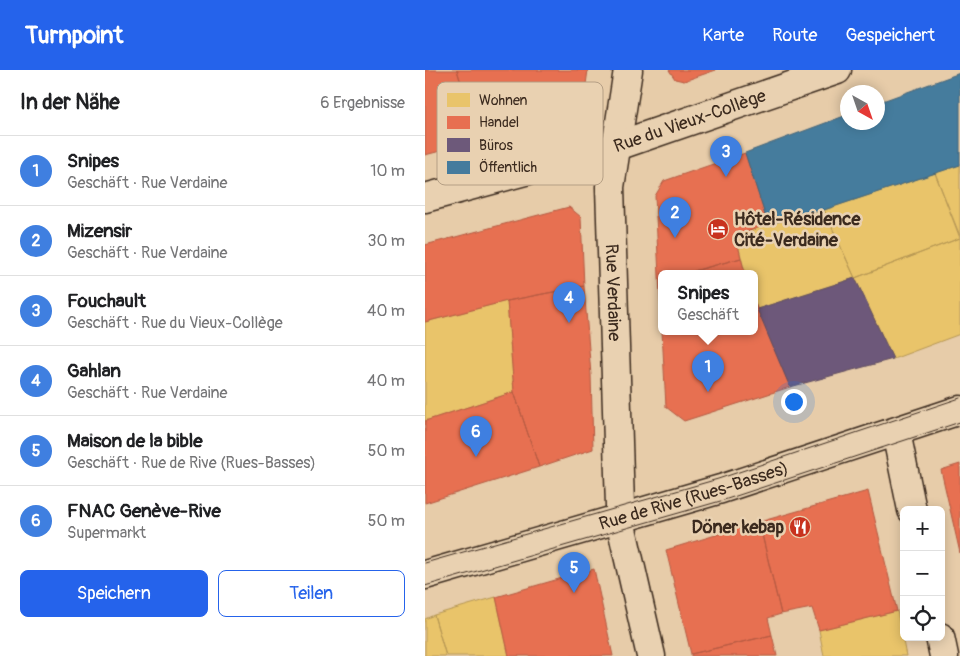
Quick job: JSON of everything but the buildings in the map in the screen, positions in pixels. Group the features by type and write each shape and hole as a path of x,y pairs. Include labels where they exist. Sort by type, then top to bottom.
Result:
{"street":[{"name":"Rue Verdaine","path":"628,70 614,147 610,187 621,517 651,656"},
{"name":"Rue du Vieux-Collège","path":"603,150 837,70"},
{"name":"Rue du Vieux-Collège","path":"425,198 473,185"},
{"name":"Rue de Rive (Rues-Basses)","path":"425,575 739,484 960,410"},
{"path":"896,432 911,506"},
{"path":"941,641 944,656"}],"tram line":[{"path":"425,563 718,479 960,398"},
{"path":"425,586 724,500 960,422"}],"place":[{"name":"Fouchault","path":"726,177"},
{"name":"Hôtel-Résidence Cité-Verdaine","path":"718,229"},
{"name":"Mizensir","path":"675,238"},
{"name":"Gahlan","path":"569,323"},
{"name":"Snipes","path":"708,392"},
{"name":"FNAC Genève-Rive","path":"476,457"},
{"name":"Döner kebap","path":"800,527"},
{"name":"Maison de la bible","path":"574,593"}]}
